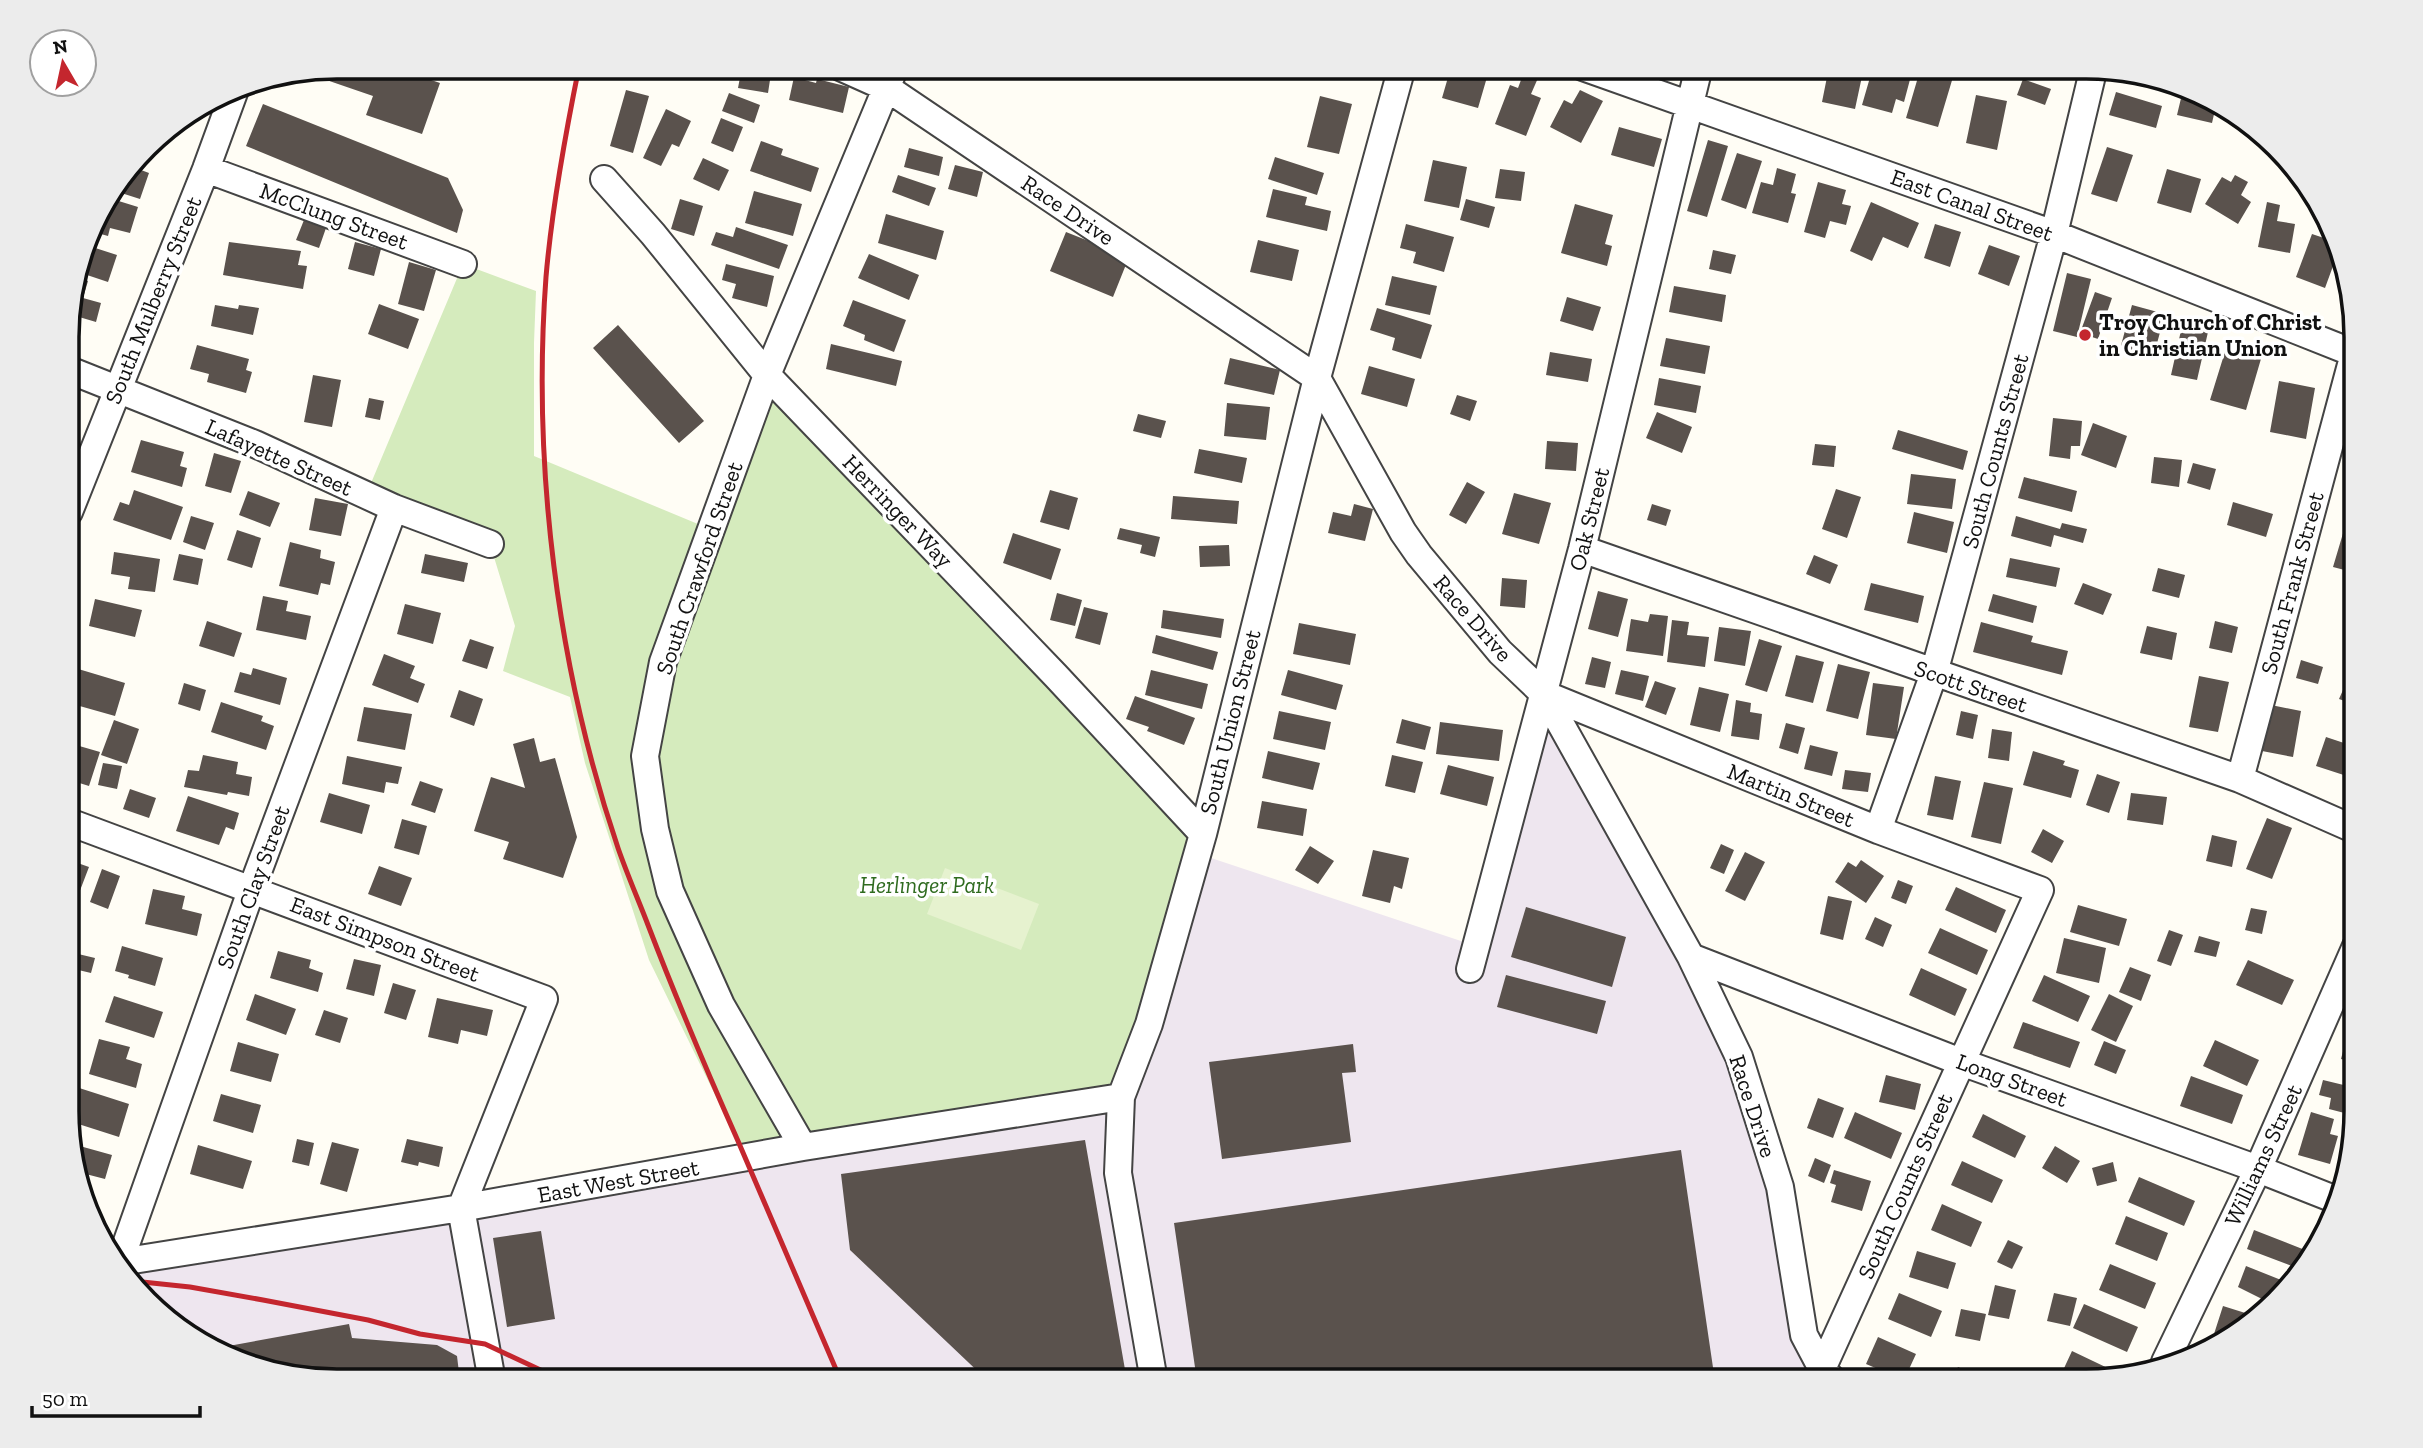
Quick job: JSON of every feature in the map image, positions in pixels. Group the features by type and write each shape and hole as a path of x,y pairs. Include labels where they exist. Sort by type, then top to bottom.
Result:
{"street":[{"name":"South Crawford Street","path":"803,1147 721,1005 670,891 655,829 645,756 663,662 767,375 890,79"},
{"name":"Race Drive","path":"894,79 1317,378 1403,532 1419,555 1500,652 1544,694 1691,957 1740,1057 1780,1187 1804,1335 1824,1369"},
{"name":"South Union Street","path":"1152,1369 1118,1173 1121,1097 1149,1024 1203,834 1317,378 1398,79"},
{"name":"East Canal Street","path":"1618,79 2054,234 2344,347"},
{"name":"Oak Street","path":"1470,969 1582,549 1695,79"},
{"name":"South Counts Street","path":"1878,830 1934,673 2054,234 2091,79"},
{"name":"South Mulberry Street","path":"79,486 230,102"},
{"name":"McClung Street","path":"206,169 463,264"},
{"name":"Herringer Way","path":"604,180 653,234 767,375 1056,676 1203,834"},
{"name":"Lafayette Street","path":"79,374 255,444 394,508 490,544"},
{"name":"South Frank Street","path":"2240,779 2344,392"},
{"name":"South Clay Street","path":"121,1253 252,888 394,508"},
{"name":"Scott Street","path":"1582,549 2240,779 2344,826"},
{"name":"Martin Street","path":"1544,694 1878,830 2040,890"},
{"name":"East Simpson Street","path":"79,826 544,999 461,1208"},
{"name":"South Counts Street","path":"1831,1369 1961,1062 2040,890"},
{"name":"Long Street","path":"1691,957 1961,1062 2330,1197"},
{"name":"Williams Street","path":"2168,1356 2258,1169 2344,973"},
{"name":"East West Street","path":"128,1262 461,1208 803,1147 1121,1097"},
{"path":"461,1208 490,1369"}],"shaded area":[{"path":"1544,694 1739,1057 1804,1335 1826,1369 320,1369 254,1356 208,1335 154,1294 130,1265 746,1158 1196,853 1476,946"}],"green space":[{"name":"Herlinger Park","path":"463,264 536,291 534,456 710,529 767,375 1203,834 1121,1097 746,1158 649,960 585,763 570,697 503,671 515,626 490,544 366,495"},
{"path":"945,868 1039,904 1021,950 927,914"}],"building":[{"path":"323,79 428,79 440,83 422,134 366,115 373,96"},
{"path":"740,79 770,79 768,93 738,88"},
{"path":"794,79 816,83 817,79 849,87 843,113 789,100"},
{"path":"1448,79 1486,79 1478,108 1442,98"},
{"path":"1521,79 1538,79 1531,94 1541,98 1526,136 1495,124 1510,85 1518,88"},
{"path":"1827,79 1861,79 1855,109 1822,102"},
{"path":"1870,79 1910,79 1904,102 1896,99 1892,113 1862,105"},
{"path":"1917,79 1952,79 1938,127 1906,118"},
{"path":"2023,79 2051,89 2045,105 2017,95"},
{"path":"626,90 649,96 633,153 610,146"},
{"path":"1580,90 1603,101 1581,143 1550,127 1564,100 1572,104"},
{"path":"2116,92 2162,106 2156,128 2109,115"},
{"path":"729,93 760,105 754,123 722,111"},
{"path":"1976,95 2007,101 1997,150 1966,143"},
{"path":"1320,96 1352,104 1339,154 1307,147"},
{"path":"2181,97 2214,113 2212,123 2177,115"},
{"path":"263,104 448,178 463,210 457,233 246,146"},
{"path":"666,109 691,121 679,147 672,144 661,166 643,158"},
{"path":"721,118 743,127 733,152 711,143"},
{"path":"1619,127 1662,139 1654,167 1611,155"},
{"path":"1708,140 1728,146 1707,217 1687,211"},
{"path":"761,141 783,149 781,155 819,168 811,192 750,171"},
{"path":"2107,147 2133,155 2117,202 2091,194"},
{"path":"909,148 943,157 939,176 904,167"},
{"path":"1737,153 1762,161 1746,209 1721,200"},
{"path":"1275,157 1324,173 1317,195 1268,179"},
{"path":"703,158 729,170 719,191 693,179"},
{"path":"1433,160 1467,167 1459,208 1424,201"},
{"path":"955,165 983,172 977,197 948,189"},
{"path":"1777,168 1796,174 1791,193 1796,194 1788,223 1752,213 1761,182 1773,185"},
{"path":"1500,169 1525,172 1521,201 1495,198"},
{"path":"2167,169 2201,179 2191,213 2157,203"},
{"path":"141,170 149,173 140,199 122,193"},
{"path":"898,175 936,188 929,206 892,192"},
{"path":"2235,175 2248,182 2241,195 2251,202 2238,224 2205,204 2222,177 2231,182"},
{"path":"1818,182 1846,190 1842,204 1851,206 1846,225 1830,221 1825,238 1804,232"},
{"path":"1273,189 1307,197 1305,205 1331,211 1327,231 1266,217"},
{"path":"754,191 802,204 793,236 745,223"},
{"path":"680,199 703,206 694,236 671,229"},
{"path":"1466,199 1495,207 1489,228 1460,220"},
{"path":"117,201 138,207 130,233 110,228 108,236 100,234"},
{"path":"1871,202 1919,223 1908,248 1883,237 1872,261 1850,251"},
{"path":"2267,202 2280,205 2277,221 2295,224 2290,253 2258,247"},
{"path":"1575,204 1613,215 1605,244 1612,246 1607,266 1561,253"},
{"path":"886,214 944,231 936,260 878,243"},
{"path":"304,220 326,228 319,248 296,240"},
{"path":"1406,224 1454,237 1444,272 1413,263 1416,252 1400,248"},
{"path":"1935,224 1961,232 1950,267 1924,258"},
{"path":"736,227 788,245 779,269 711,245 716,232 733,237"},
{"path":"1066,232 1129,257 1113,297 1050,271"},
{"path":"2312,234 2325,238 2334,264 2325,288 2296,277"},
{"path":"1258,240 1299,250 1292,281 1250,272"},
{"path":"229,242 301,251 298,265 307,266 303,289 223,275"},
{"path":"355,242 381,249 374,276 348,269"},
{"path":"1989,245 2020,256 2009,286 1978,274"},
{"path":"94,248 117,255 108,282 87,275"},
{"path":"1713,250 1736,255 1731,274 1709,269"},
{"path":"869,254 919,275 909,300 858,278"},
{"path":"409,262 436,270 424,311 398,304"},
{"path":"726,264 774,276 767,307 732,298 736,284 722,280"},
{"path":"2067,273 2091,279 2077,337 2053,331"},
{"path":"1392,276 1437,286 1430,315 1385,305"},
{"path":"85,280 88,281 83,298 101,303 96,322 79,317"},
{"path":"1674,286 1726,295 1722,322 1669,312"},
{"path":"2095,292 2112,298 2098,339 2080,333"},
{"path":"1567,297 1601,307 1593,331 1560,321"},
{"path":"853,300 906,320 894,352 864,340 865,335 843,326"},
{"path":"379,304 419,319 408,349 368,334"},
{"path":"215,305 238,309 239,305 259,308 253,335 211,326"},
{"path":"2132,305 2165,314 2153,358 2120,349"},
{"path":"1377,308 1432,325 1421,359 1392,350 1395,338 1370,330"},
{"path":"618,325 704,421 679,443 593,348"},
{"path":"2182,326 2208,332 2197,380 2171,375"},
{"path":"1666,338 1710,346 1705,374 1660,366"},
{"path":"2228,342 2263,352 2246,410 2210,400"},
{"path":"831,344 902,361 896,386 826,369"},
{"path":"197,345 249,359 246,370 252,372 246,393 207,382 209,374 190,369"},
{"path":"1550,352 1592,359 1588,382 1546,375"},
{"path":"1230,358 1280,370 1274,395 1224,384"},
{"path":"1369,366 1415,379 1407,407 1361,394"},
{"path":"313,375 341,380 332,427 304,422"},
{"path":"1659,378 1701,386 1696,413 1654,405"},
{"path":"2279,381 2315,388 2306,439 2270,432"},
{"path":"1457,395 1477,401 1470,421 1450,414"},
{"path":"369,398 384,401 380,420 365,417"},
{"path":"1227,403 1270,407 1266,440 1224,436"},
{"path":"1657,412 1692,427 1682,453 1646,438"},
{"path":"1138,414 1166,421 1161,438 1133,431"},
{"path":"2053,418 2082,421 2080,446 2071,446 2070,459 2049,456"},
{"path":"2093,423 2127,436 2116,468 2081,455"},
{"path":"1898,430 1968,451 1963,470 1892,449"},
{"path":"141,440 184,452 180,466 187,468 182,487 131,472"},
{"path":"1547,441 1578,443 1576,471 1545,469"},
{"path":"1815,444 1836,446 1834,467 1812,465"},
{"path":"1199,449 1247,458 1242,483 1194,473"},
{"path":"214,453 241,461 231,493 205,486"},
{"path":"2154,457 2182,460 2179,487 2151,483"},
{"path":"2193,463 2216,469 2210,490 2187,483"},
{"path":"1911,474 1956,479 1952,509 1907,504"},
{"path":"2024,477 2077,491 2072,512 2018,498"},
{"path":"1467,482 1485,492 1466,524 1449,515"},
{"path":"1836,489 1861,497 1847,538 1822,529"},
{"path":"134,490 183,507 171,540 113,520 120,502 129,505"},
{"path":"1050,490 1078,498 1069,530 1040,522"},
{"path":"248,491 280,503 270,527 239,515"},
{"path":"1514,493 1551,503 1539,544 1502,534"},
{"path":"1173,496 1239,501 1237,524 1171,519"},
{"path":"315,498 348,504 341,536 309,530"},
{"path":"2233,502 2273,514 2266,537 2227,525"},
{"path":"1354,504 1373,509 1365,541 1328,533 1333,512 1351,516"},
{"path":"1652,504 1671,510 1666,526 1647,520"},
{"path":"1914,512 1954,522 1947,553 1907,543"},
{"path":"191,516 214,523 205,550 183,542"},
{"path":"2016,516 2060,529 2062,523 2087,529 2083,543 2054,535 2051,547 2011,536"},
{"path":"1120,528 1160,537 1155,557 1140,553 1142,545 1117,539"},
{"path":"237,530 261,538 252,568 227,560"},
{"path":"2344,530 2344,570 2333,567"},
{"path":"1013,533 1061,549 1051,580 1003,563"},
{"path":"290,542 321,550 320,558 335,562 330,585 321,583 318,595 279,586"},
{"path":"1229,545 1230,566 1200,567 1199,546"},
{"path":"114,552 160,559 155,592 128,589 130,577 111,574"},
{"path":"179,554 203,559 198,585 173,580"},
{"path":"425,554 468,563 464,582 421,573"},
{"path":"1814,555 1838,565 1830,584 1806,574"},
{"path":"2010,558 2060,568 2056,587 2006,577"},
{"path":"2158,568 2185,575 2179,598 2152,591"},
{"path":"1502,578 1527,580 1525,608 1500,606"},
{"path":"1871,583 1924,596 1918,623 1864,610"},
{"path":"2083,583 2112,594 2103,615 2074,604"},
{"path":"1598,591 1628,599 1618,637 1588,629"},
{"path":"1057,593 1082,600 1075,626 1050,620"},
{"path":"1993,594 2037,606 2033,623 1988,611"},
{"path":"263,596 288,601 286,611 311,616 306,640 256,630"},
{"path":"95,599 142,610 135,637 89,626"},
{"path":"405,604 441,613 433,644 397,634"},
{"path":"1084,607 1108,613 1100,645 1075,638"},
{"path":"1163,610 1224,619 1221,638 1161,628"},
{"path":"1650,614 1668,616 1663,656 1626,651 1631,619 1648,622"},
{"path":"1672,620 1689,622 1687,635 1709,637 1705,667 1667,662"},
{"path":"207,621 242,633 234,657 199,646"},
{"path":"2215,621 2238,627 2232,653 2209,648"},
{"path":"1981,622 2033,636 2031,642 2068,651 2062,675 1973,652"},
{"path":"1299,623 1356,634 1350,665 1293,654"},
{"path":"2147,626 2177,633 2172,660 2140,653"},
{"path":"1719,627 1751,631 1745,666 1714,661"},
{"path":"1156,635 1218,652 1213,670 1152,653"},
{"path":"470,639 494,647 487,669 462,661"},
{"path":"1759,639 1782,646 1767,692 1745,685"},
{"path":"384,654 415,666 410,678 425,684 418,703 372,685"},
{"path":"1796,655 1824,662 1813,703 1785,696"},
{"path":"1592,657 1611,662 1605,688 1585,684"},
{"path":"2301,660 2323,667 2318,684 2296,678"},
{"path":"1838,664 1870,672 1858,719 1826,711"},
{"path":"253,668 287,678 280,705 234,692 240,672 251,675"},
{"path":"79,669 125,683 115,716 79,706"},
{"path":"1151,670 1208,684 1202,709 1145,695"},
{"path":"1288,670 1343,685 1336,710 1281,695"},
{"path":"1621,670 1649,676 1643,701 1615,694"},
{"path":"2199,676 2229,682 2218,732 2189,727"},
{"path":"1655,681 1676,688 1666,715 1645,707"},
{"path":"184,683 206,690 200,711 178,704"},
{"path":"1873,683 1904,687 1896,739 1866,735"},
{"path":"1699,687 1729,694 1720,732 1690,725"},
{"path":"2344,688 2344,701 2339,699"},
{"path":"459,690 483,699 474,726 450,717"},
{"path":"1135,696 1195,718 1184,745 1147,731 1149,727 1126,719"},
{"path":"1736,700 1751,703 1750,712 1762,714 1759,740 1731,736"},
{"path":"221,702 263,716 261,721 274,726 266,750 211,732"},
{"path":"2271,705 2301,711 2293,757 2262,751"},
{"path":"364,707 412,714 405,750 357,741"},
{"path":"1279,711 1331,722 1325,750 1273,739"},
{"path":"1961,711 1978,715 1973,739 1956,735"},
{"path":"1402,719 1431,727 1425,750 1396,743"},
{"path":"114,720 139,729 127,764 101,755"},
{"path":"1440,722 1503,730 1499,761 1436,754"},
{"path":"1786,723 1805,728 1798,754 1779,748"},
{"path":"1992,729 2012,732 2009,761 1988,758"},
{"path":"2326,737 2344,743 2344,775 2316,766"},
{"path":"534,738 540,762 555,758 577,837 563,878 503,859 509,842 474,831 491,777 525,788 513,744"},
{"path":"1810,745 1838,752 1832,776 1804,769"},
{"path":"79,746 100,752 89,786 79,783"},
{"path":"1268,751 1320,763 1313,790 1262,778"},
{"path":"2033,751 2065,761 2063,765 2079,770 2071,798 2023,785"},
{"path":"203,755 238,762 236,774 252,777 249,796 184,787 188,770 199,771"},
{"path":"1392,755 1423,762 1415,793 1385,786"},
{"path":"347,756 402,767 398,784 386,782 384,793 342,784"},
{"path":"103,763 122,766 117,789 98,785"},
{"path":"1448,765 1494,777 1487,806 1440,794"},
{"path":"1845,770 1871,773 1868,792 1842,789"},
{"path":"2097,774 2120,782 2109,813 2086,805"},
{"path":"1935,776 1961,781 1953,820 1927,815"},
{"path":"420,781 443,789 435,813 411,805"},
{"path":"1984,782 2013,788 2001,844 1971,837"},
{"path":"130,789 156,798 149,818 123,809"},
{"path":"329,793 370,805 362,834 320,822"},
{"path":"2131,793 2167,797 2163,825 2127,820"},
{"path":"188,796 239,813 234,830 226,827 219,845 176,831"},
{"path":"1262,801 1307,809 1303,836 1257,828"},
{"path":"2267,818 2292,828 2272,879 2246,869"},
{"path":"402,819 427,826 419,855 394,848"},
{"path":"2043,829 2064,841 2052,863 2031,852"},
{"path":"2212,835 2237,841 2232,867 2206,861"},
{"path":"1721,844 1734,850 1724,874 1710,868"},
{"path":"1310,846 1334,861 1318,884 1295,870"},
{"path":"1373,850 1409,858 1402,889 1394,886 1390,903 1362,896"},
{"path":"1745,852 1765,862 1745,901 1725,891"},
{"path":"1861,860 1884,876 1866,903 1835,882 1848,862 1856,867"},
{"path":"79,863 89,867 79,893"},
{"path":"379,866 412,878 401,906 368,894"},
{"path":"102,869 120,876 108,909 90,902"},
{"path":"1898,880 1913,886 1906,904 1891,898"},
{"path":"1956,887 2006,910 1996,933 1945,910"},
{"path":"153,889 185,896 182,909 202,914 197,936 145,924"},
{"path":"1828,896 1852,901 1843,940 1820,934"},
{"path":"2078,905 2127,919 2119,946 2070,932"},
{"path":"1526,907 1626,937 1612,987 1511,957"},
{"path":"2251,908 2267,911 2262,934 2245,930"},
{"path":"1875,917 1892,925 1883,947 1865,939"},
{"path":"1940,928 1988,950 1977,975 1928,953"},
{"path":"2169,930 2183,935 2171,966 2157,961"},
{"path":"2199,936 2220,942 2216,957 2194,952"},
{"path":"2064,938 2106,948 2099,983 2056,973"},
{"path":"122,946 163,958 155,986 115,971"},
{"path":"278,951 311,960 309,968 323,973 318,992 270,978"},
{"path":"79,954 95,958 91,973 79,970"},
{"path":"354,959 381,965 374,996 346,989"},
{"path":"2248,960 2294,980 2282,1005 2236,985"},
{"path":"2130,967 2151,975 2141,1001 2119,992"},
{"path":"1921,968 1967,989 1955,1016 1909,995"},
{"path":"1506,975 1606,1001 1597,1034 1497,1007"},
{"path":"2044,975 2090,996 2078,1022 2032,1001"},
{"path":"393,983 416,990 406,1020 384,1013"},
{"path":"255,994 296,1009 286,1035 246,1020"},
{"path":"2109,994 2133,1006 2116,1042 2091,1030"},
{"path":"114,996 163,1012 154,1038 105,1022"},
{"path":"437,998 493,1010 487,1036 461,1030 458,1044 428,1037"},
{"path":"324,1010 348,1018 340,1043 315,1035"},
{"path":"2023,1022 2080,1042 2070,1068 2013,1048"},
{"path":"99,1039 130,1047 126,1059 142,1064 136,1088 89,1074"},
{"path":"2215,1040 2259,1060 2247,1086 2203,1066"},
{"path":"2104,1041 2126,1050 2116,1074 2094,1065"},
{"path":"238,1042 279,1054 271,1082 230,1071"},
{"path":"1353,1044 1356,1072 1342,1073 1351,1142 1222,1159 1209,1062"},
{"path":"1886,1075 1921,1084 1915,1110 1879,1102"},
{"path":"2191,1076 2243,1095 2232,1124 2180,1106"},
{"path":"2323,1080 2344,1085 2344,1113 2329,1109 2331,1098 2319,1095"},
{"path":"79,1088 129,1104 119,1137 79,1124"},
{"path":"221,1094 261,1105 253,1133 213,1121"},
{"path":"1818,1098 1844,1108 1833,1138 1807,1128"},
{"path":"1855,1112 1902,1133 1891,1159 1844,1138"},
{"path":"2311,1112 2334,1119 2330,1134 2338,1136 2330,1164 2298,1155"},
{"path":"1983,1114 2026,1136 2015,1158 1972,1137"},
{"path":"297,1139 314,1143 309,1166 292,1162"},
{"path":"407,1139 443,1147 439,1167 419,1162 418,1166 401,1162"},
{"path":"1085,1140 1125,1369 975,1369 850,1250 841,1174"},
{"path":"332,1142 359,1149 347,1192 320,1184"},
{"path":"198,1145 252,1161 243,1189 190,1174"},
{"path":"81,1146 112,1155 105,1179 87,1174"},
{"path":"2055,1146 2080,1161 2067,1183 2042,1168"},
{"path":"1681,1150 1713,1369 1195,1369 1174,1223"},
{"path":"1815,1158 1831,1165 1824,1183 1808,1176"},
{"path":"1962,1161 2003,1180 1992,1203 1951,1185"},
{"path":"2113,1162 2117,1181 2097,1186 2092,1168"},
{"path":"1834,1170 1871,1181 1862,1211 1831,1202 1836,1185 1830,1183"},
{"path":"2139,1177 2195,1201 2184,1226 2128,1202"},
{"path":"1942,1204 1982,1222 1971,1247 1931,1230"},
{"path":"2126,1216 2168,1233 2157,1261 2115,1244"},
{"path":"2254,1230 2304,1250 2292,1266 2247,1249"},
{"path":"541,1231 555,1319 507,1327 493,1238"},
{"path":"2008,1240 2023,1247 2012,1269 1997,1262"},
{"path":"1917,1251 1956,1263 1948,1289 1909,1277"},
{"path":"2110,1264 2156,1283 2145,1309 2099,1290"},
{"path":"2246,1266 2281,1280 2263,1299 2238,1287"},
{"path":"1995,1285 2016,1290 2009,1319 1988,1315"},
{"path":"1899,1293 1942,1311 1931,1337 1888,1319"},
{"path":"2054,1293 2077,1298 2070,1326 2047,1321"},
{"path":"2084,1304 2138,1327 2127,1352 2073,1328"},
{"path":"2223,1306 2246,1313 2230,1326 2214,1334"},
{"path":"1961,1309 1986,1314 1980,1341 1955,1336"},
{"path":"349,1324 352,1338 437,1345 457,1356 459,1369 320,1369 254,1356 229,1346"},
{"path":"1878,1337 1916,1354 1909,1369 1878,1369 1866,1364"},
{"path":"2072,1351 2108,1368 2103,1369 2064,1369"}],"railway":[{"path":"577,79 564,145 546,277 543,421 554,566 579,709 621,858 669,979 836,1369"},
{"path":"144,1282 263,1300 368,1320 420,1334 485,1344 538,1369"}],"place":[{"name":"Troy Church of Christ in Christian Union","path":"2085,335"}]}
